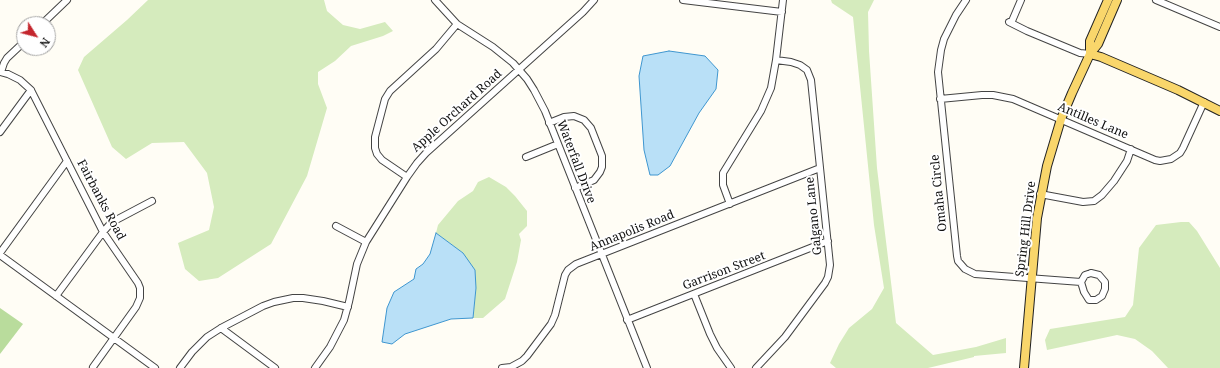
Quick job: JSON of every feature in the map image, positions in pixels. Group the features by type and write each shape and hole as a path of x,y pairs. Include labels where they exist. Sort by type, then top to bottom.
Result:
{"main road":[{"name":"Spring Hill Drive","path":"1090,54 1090,42 1108,0"},
{"name":"Spring Hill Drive","path":"1024,368 1034,237 1040,194 1047,166 1062,120 1090,54 1098,44 1117,0"},
{"path":"1090,54 1101,57 1178,90 1220,111"}],"street":[{"path":"50,16 67,0"},
{"name":"Waterfall Drive","path":"435,0 457,24 503,54 519,70 534,90 558,144 647,368"},
{"name":"Apple Orchard Road","path":"315,368 338,334 348,307 357,264 366,242 407,176 426,153 583,12 594,0"},
{"path":"683,0 782,12"},
{"path":"730,204 723,185 723,173 766,100 774,73 784,0"},
{"name":"Omaha Circle","path":"966,0 944,38 940,50 938,72 958,261 965,269 975,274 1081,282"},
{"path":"1021,0 1012,21 1009,22 1080,53 1090,54"},
{"path":"1156,0 1220,28"},
{"path":"407,176 382,160 377,154 375,148 375,138 385,99 390,91 436,49 457,24"},
{"path":"0,72 7,58 16,50"},
{"name":"Galgano Lane","path":"756,368 785,337 825,283 830,271 811,80 804,67 797,63 776,60"},
{"name":"Fairbanks Road","path":"0,72 20,80 31,90 103,232 138,283 141,293 139,302 93,367"},
{"path":"0,132 31,90"},
{"name":"Antilles Lane","path":"940,99 982,95 1004,97 1022,102 1155,160 1166,160 1175,157 1183,148 1204,102"},
{"path":"549,123 564,117 574,116 584,120 591,128 602,156 602,167 594,180 575,188"},
{"path":"526,157 558,144"},
{"path":"1040,194 1083,202 1094,201 1102,195 1114,181 1127,161 1131,149"},
{"path":"67,161 0,254 155,368"},
{"name":"Annapolis Road","path":"502,368 510,367 522,361 551,324 555,315 564,279 568,270 576,264 820,168"},
{"path":"56,296 103,232 116,220 152,201"},
{"path":"336,226 366,242"},
{"name":"Garrison Street","path":"627,320 828,241"},
{"path":"1091,273 1099,275 1105,282 1105,289 1102,296 1096,300 1089,300 1084,292 1081,282 1085,275 1091,273"},
{"path":"694,294 714,341 731,368"},
{"path":"180,368 192,352 207,337 263,306 298,298 313,299 348,307"},
{"path":"221,328 275,368"}],"green space":[{"path":"148,0 324,0 327,11 343,25 360,29 385,22 393,31 383,36 351,46 335,61 318,72 318,84 327,108 307,176 271,244 218,278 199,281 185,269 178,243 209,230 214,207 207,173 184,142 152,143 126,159 112,147 78,70 84,57"},
{"path":"831,0 874,0 868,12 869,51 877,168 896,323 933,355 976,347 1006,338 1006,353 974,356 928,368 836,368 830,363 849,328 872,309 884,288 874,225 853,17 832,3"},
{"path":"489,177 506,187 527,211 527,226 519,234 521,240 517,262 505,299 483,318 473,318 476,288 463,253 436,233 438,225 458,201 473,191 478,182"},
{"path":"1189,222 1197,231 1220,268 1220,368 1168,368 1152,351 1135,339 1117,335 1047,350 1045,340 1050,329 1125,317 1133,305 1139,248 1156,225"},
{"path":"0,308 23,324 0,354"}],"water":[{"path":"669,51 705,56 718,70 716,89 699,113 670,166 658,175 650,175 644,150 639,76 643,56"},
{"path":"436,233 463,253 475,270 476,288 473,318 451,319 405,334 392,344 382,342 387,308 394,292 414,279 416,269 423,264 430,254"}]}
